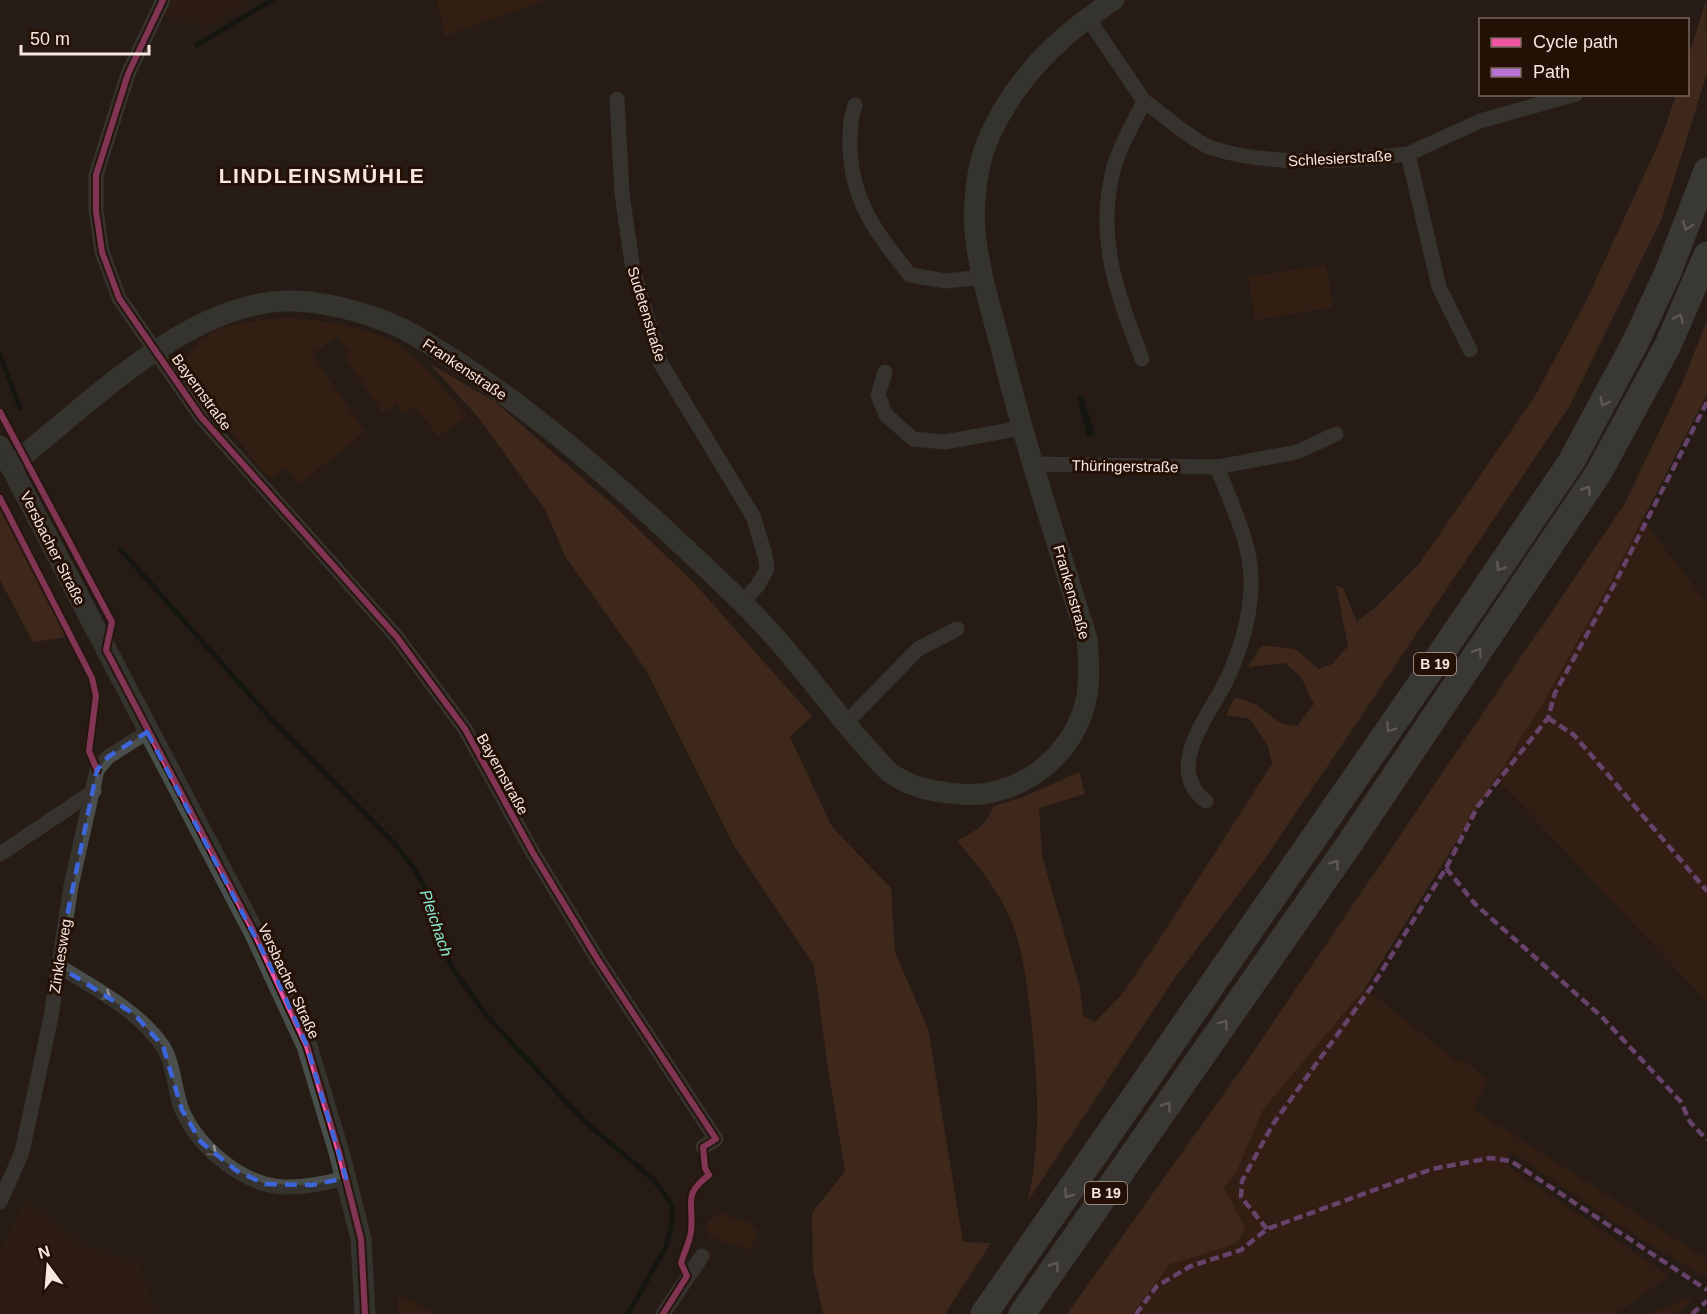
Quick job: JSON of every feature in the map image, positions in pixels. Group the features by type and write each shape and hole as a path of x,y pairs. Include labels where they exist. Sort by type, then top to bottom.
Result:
{"highway":[{"name":"B 19","path":"984,1314 1415,692 1571,462 1636,341 1664,282 1707,171"},
{"name":"B 19","path":"1022,1314 1352,840 1599,472 1668,345 1707,255"}],"street":[{"path":"156,350 119,298 106,270 98,233 96,175 128,74 163,0"},
{"name":"Frankenstraße","path":"10,466 156,350 214,316 245,306 292,301 335,306 414,335 522,408 599,468 743,602 786,650 845,724 891,773 928,791 980,796 1007,790 1032,778 1065,746 1077,728 1086,699 1090,667 1087,639 1022,428 983,277 975,221 976,189 985,148 1021,80 1050,48 1087,17 1114,0"},
{"name":"Schlesierstraße","path":"1087,17 1144,101 1210,148 1285,161 1408,154 1480,121 1569,96"},
{"name":"Sudetenstraße","path":"617,99 622,194 633,270 661,364 753,516 765,555 767,569 758,585 743,602"},
{"path":"1142,359 1109,263 1107,203 1116,162 1144,101"},
{"path":"855,105 850,119 850,158 858,198 880,238 910,275 946,281 983,277"},
{"name":"Schlesierstraße","path":"1408,154 1438,287 1470,350"},
{"name":"Bayernstraße","path":"156,350 201,417 396,636 465,729 533,853 598,960 716,1138 703,1147"},
{"path":"885,372 878,395 885,415 913,439 945,442 1022,428"},
{"name":"Thüringerstraße","path":"1033,464 1217,467 1297,452 1336,434"},
{"name":"Versbacher Straße","path":"0,446 279,983 307,1046 346,1178 361,1239 365,1314"},
{"path":"1206,801 1194,792 1188,771 1192,743 1227,679 1248,625 1252,584 1247,550 1217,467"},
{"path":"845,724 918,649 957,628"},
{"name":"Zinklesweg","path":"0,1202 22,1152 51,1017 57,965 71,886 97,770 108,757 147,732"},
{"path":"0,854 94,791"},
{"path":"57,965 134,1014 163,1046 182,1110 191,1126 201,1142 237,1171 265,1184 282,1187 312,1185 346,1178"},
{"path":"663,1314 702,1256"}],"highlighted area":[{"path":"147,732 274,973 307,1046 346,1178 312,1185 265,1184 237,1171 201,1142 182,1110 163,1046 134,1014 57,965 97,770 108,757"}],"shaded area":[{"path":"171,0 252,0 210,26 162,15"},
{"path":"436,0 546,0 445,36"},
{"path":"1706,0 1707,73 1662,218 1569,407 1265,859 1176,976 1028,1201 1037,1136 1037,1093 1032,1028 1023,965 1018,940 1003,904 982,871 957,841 979,827 994,806 1026,796 1079,772 1085,794 1039,808 1042,856 1080,988 1083,1016 1095,1022 1123,993 1272,764 1268,746 1250,719 1226,715 1235,697 1257,705 1282,724 1297,726 1314,704 1301,677 1285,663 1248,667 1262,645 1295,649 1319,669 1332,664 1348,646 1336,585 1343,588 1357,622 1377,606 1419,564 1535,396 1587,299 1663,134 1676,96 1689,96 1689,55"},
{"path":"1326,265 1333,307 1255,320 1248,277"},
{"path":"286,318 347,326 392,341 420,363 467,416 438,437 415,407 403,414 396,403 383,413 344,356 349,353 338,336 312,354 365,432 300,484 286,467 270,479 190,383 186,366 193,348 215,331 244,323"},
{"path":"1707,320 1707,394 1610,583 1543,703 1365,988 1262,1111 1237,1171 1224,1187 1245,1228 1236,1244 1170,1264 1132,1314 1067,1314 1245,1064 1624,505 1682,384"},
{"path":"430,364 494,401 614,506 693,582 812,716 790,737 832,827 891,888 895,952 928,1029 963,1242 991,1243 945,1314 823,1314 813,1269 812,1213 845,1171 814,966 733,844 646,670 565,556 546,511 479,418"},
{"path":"1083,395 1095,435 1087,437 1077,397"},
{"path":"0,509 67,637 33,642 0,580"},
{"path":"1643,520 1707,603 1707,1002 1495,777 1543,703"},
{"path":"1365,988 1456,1061 1464,1061 1488,1080 1473,1109 1707,1259 1707,1277 1616,1223 1509,1150 1506,1165 1669,1276 1616,1314 1132,1314 1169,1264 1236,1244 1245,1228 1224,1187 1237,1171 1262,1111"},
{"path":"26,1201 82,1245 139,1263 156,1314 0,1314 0,1252"},
{"path":"720,1213 750,1223 758,1233 749,1250 710,1237 706,1224"},
{"path":"399,1294 435,1314 398,1314"},
{"path":"1688,1298 1692,1300 1677,1314 1648,1314"}],"waterway":[{"name":"Pleichach","path":"197,45 272,0"},
{"name":"Pleichach","path":"0,355 20,408"},
{"name":"Pleichach","path":"121,550 274,722 395,844 414,868 426,890 438,937 453,969 487,1016 583,1120 654,1180 672,1205 672,1224 666,1247 628,1314"}],"marked path":[{"path":"1267,1229 1241,1197 1242,1181 1273,1124 1373,985 1446,868 1478,806 1548,718 1555,693 1614,585 1707,402"},
{"path":"1548,718 1574,735 1707,891"},
{"path":"1446,868 1475,904 1601,1016 1681,1102 1690,1122 1707,1140"},
{"path":"1136,1314 1157,1286 1191,1266 1241,1250 1267,1229 1432,1169 1490,1158 1511,1161 1707,1290"},
{"path":"1692,1314 1707,1301"}],"cycle path":[{"path":"163,0 128,74 96,175 96,211 102,252 119,298 201,417 396,636 465,729 533,853 598,960 716,1139 703,1147 705,1168 709,1175 692,1194 690,1235 681,1263 687,1276 663,1314"},
{"path":"0,412 112,622 106,650 255,934 307,1046 339,1152 361,1239 365,1314"},
{"path":"0,498 92,678 96,696 89,751 97,770"}],"district":[{"name":"LINDLEINSMÜHLE","path":"322,175"}]}
